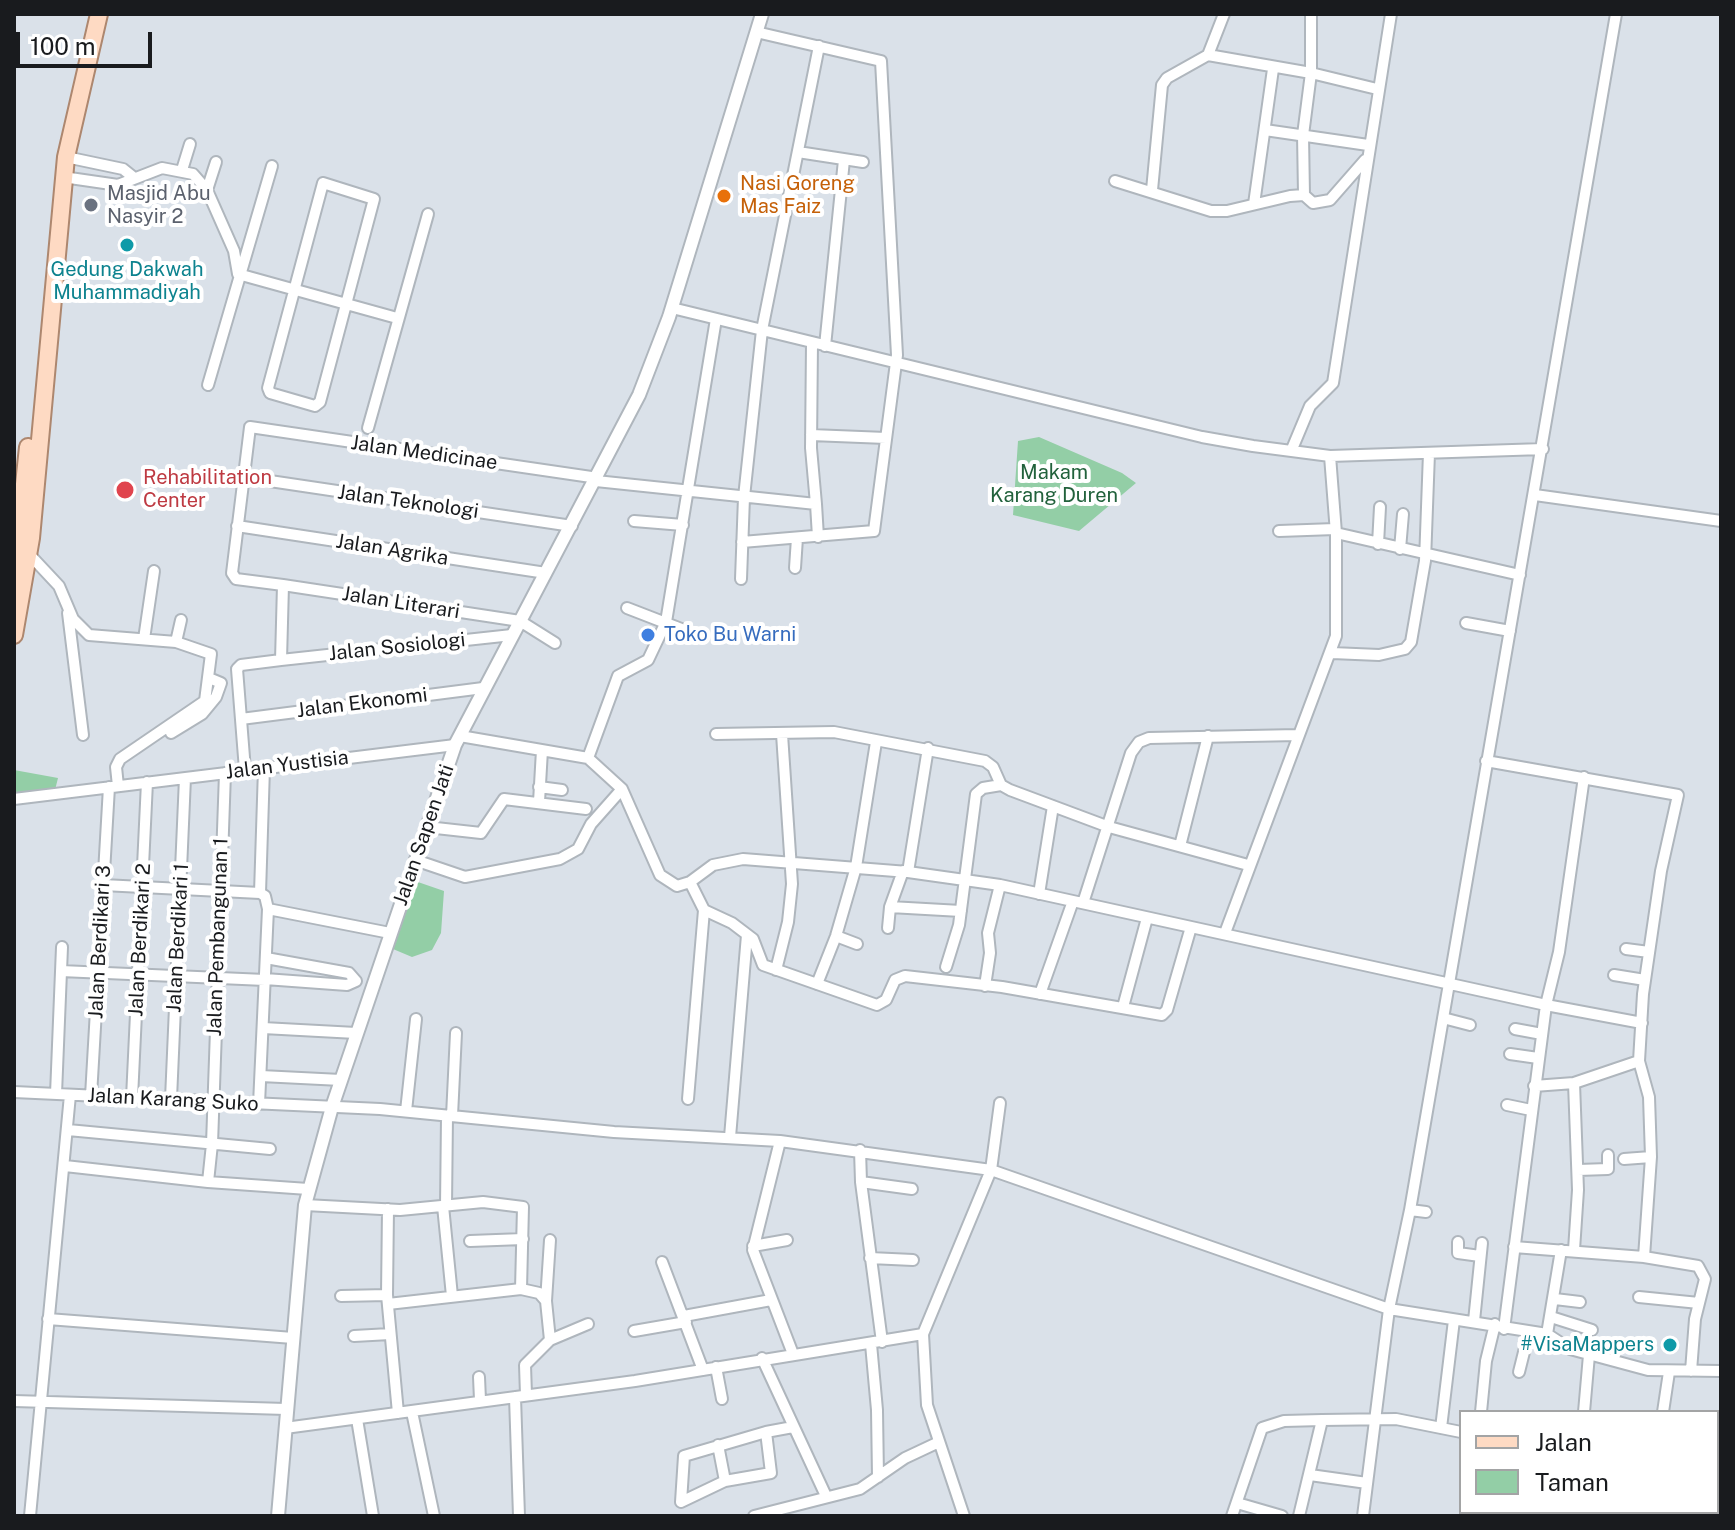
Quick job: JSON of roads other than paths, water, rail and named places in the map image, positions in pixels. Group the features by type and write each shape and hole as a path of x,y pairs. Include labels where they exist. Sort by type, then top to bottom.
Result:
{"main road":[{"path":"14,577 55,152 88,14"},
{"path":"14,635 29,554 63,177 99,14"}],"street":[{"name":"Jalan Sapen Jati","path":"278,1516 305,1205 332,1107 458,740 631,413 672,308 762,14"},
{"path":"1152,190 1162,85 1167,78 1208,55 1224,14"},
{"path":"1311,14 1311,73 1303,135 1304,195 1313,203 1330,200 1366,159"},
{"path":"1292,449 1310,406 1333,383 1391,14"},
{"path":"1363,1516 1389,1309 1410,1210 1616,14"},
{"path":"742,542 874,531 896,363 881,61 756,32"},
{"path":"741,579 744,497 762,330 819,46"},
{"path":"1208,55 1273,69 1311,73 1377,89"},
{"path":"1254,204 1273,69"},
{"path":"1265,130 1368,145"},
{"path":"182,170 190,144"},
{"path":"798,152 822,151 844,160 863,162"},
{"path":"66,157 119,168 133,177"},
{"path":"825,346 844,160"},
{"path":"207,190 216,162"},
{"path":"208,385 272,166"},
{"path":"63,177 116,184 162,168 182,170 201,181 207,190 234,251 238,274"},
{"path":"1115,181 1152,190 1211,211 1227,211 1304,195"},
{"path":"323,183 374,199 320,402 315,406 268,390 295,290 323,183"},
{"path":"368,428 428,214"},
{"path":"238,274 397,318"},
{"path":"672,308 1202,437 1330,456 1543,449"},
{"path":"716,319 666,622 648,660 618,676 588,758 622,789 648,852 665,880 677,886 690,882 720,862 791,860 964,879 1642,1023"},
{"path":"812,343 811,435 818,537"},
{"name":"Jalan Medicinae","path":"243,477 250,427 597,480 816,504"},
{"path":"811,435 886,438"},
{"path":"1332,653 1379,655 1408,647 1413,638 1425,556 1429,453"},
{"path":"1225,933 1248,865 1332,653 1337,627 1336,531 1330,456"},
{"path":"237,526 243,477"},
{"name":"Jalan Teknologi","path":"243,477 572,526"},
{"path":"1535,495 1721,521"},
{"path":"1378,544 1380,507"},
{"path":"1400,549 1403,514"},
{"path":"634,521 683,525"},
{"name":"Jalan Agrika","path":"237,526 546,573"},
{"name":"Jalan Literari","path":"237,526 232,569 236,579 520,621"},
{"path":"1279,531 1336,531 1425,556 1520,575"},
{"path":"795,568 797,538"},
{"path":"29,554 55,581 80,629 89,635 176,642 181,620"},
{"path":"144,639 154,571"},
{"path":"281,660 283,585"},
{"path":"67,603 83,735"},
{"path":"627,608 702,637"},
{"path":"520,621 555,643"},
{"path":"1466,623 1510,631"},
{"name":"Jalan Sosiologi","path":"241,719 238,667 512,635"},
{"name":"Jalan Berdikari 3","path":"91,1096 103,885 119,786 116,767 120,759 202,706 214,679 210,652 176,642"},
{"name":"Jalan Ekonomi","path":"241,719 483,688"},
{"path":"241,719 245,770"},
{"path":"716,734 823,731 928,748 985,761 993,767 1001,785"},
{"path":"776,970 791,904 782,734"},
{"path":"1040,994 1109,827 1131,753 1139,742 1149,738 1298,735"},
{"path":"1180,846 1208,736"},
{"name":"Jalan Yustisia","path":"14,799 458,740 588,758"},
{"path":"817,984 836,936 856,867 876,742"},
{"path":"888,928 890,907 905,871 928,748"},
{"path":"539,802 542,750"},
{"path":"1486,761 1678,795 1649,952 1639,1061 1649,1097 1651,1157 1644,1257"},
{"path":"260,893 264,768"},
{"name":"Jalan Pembangunan 1","path":"208,1182 212,1144 215,979 225,773"},
{"path":"1481,1410 1486,1361 1500,1326 1514,1247 1538,1058 1546,1005 1559,952 1584,777"},
{"name":"Jalan Berdikari 1","path":"171,1099 185,778"},
{"name":"Jalan Berdikari 2","path":"132,1098 147,782"},
{"path":"946,967 961,911 979,790 1001,785 1109,827 1248,865"},
{"path":"539,787 562,790"},
{"path":"415,860 465,877 560,859 578,849 586,830 622,789"},
{"path":"427,827 478,834 486,828 501,800 586,809"},
{"path":"1039,894 1053,806"},
{"path":"688,1099 704,910 690,882"},
{"path":"103,885 260,893 265,896 268,909 259,1104"},
{"path":"985,986 990,963 988,933 1000,885"},
{"path":"890,907 961,911"},
{"path":"268,909 390,933"},
{"path":"704,910 732,923 757,944 761,963 877,1005 886,1000 893,983 901,976 1165,1014 1191,927"},
{"path":"1123,1007 1147,918"},
{"path":"730,1137 747,935"},
{"path":"836,936 857,944"},
{"path":"56,1094 62,947"},
{"path":"1626,949 1649,952"},
{"path":"61,971 347,985 356,981 349,973 266,958"},
{"path":"1614,975 1645,980"},
{"path":"1443,1018 1470,1025"},
{"path":"406,1111 416,1019"},
{"path":"263,1028 356,1033"},
{"path":"1515,1029 1542,1034"},
{"path":"452,1296 444,1206 456,1033"},
{"path":"1510,1054 1538,1058"},
{"path":"1534,1086 1574,1083 1639,1061"},
{"path":"261,1076 341,1080"},
{"path":"1574,1083 1578,1170 1574,1250"},
{"name":"Jalan Karang Suko","path":"14,1092 406,1111 662,1134 780,1141 991,1170 1389,1309 1547,1334"},
{"path":"30,1516 70,1095"},
{"path":"964,1516 925,1396 923,1334 991,1170 1000,1103"},
{"path":"1507,1105 1531,1110"},
{"path":"68,1130 270,1149"},
{"path":"780,1141 753,1246 793,1354"},
{"path":"860,1150 876,1343 878,1477"},
{"path":"1578,1170 1608,1169 1608,1155"},
{"path":"1624,1159 1651,1157"},
{"path":"65,1166 208,1182 308,1189"},
{"path":"861,1182 912,1189"},
{"path":"305,1205 388,1209 483,1202 523,1207 521,1289"},
{"path":"388,1209 387,1299 398,1413"},
{"path":"1410,1210 1426,1212"},
{"path":"470,1241 523,1239"},
{"path":"550,1240 546,1301 550,1340"},
{"path":"753,1246 787,1240"},
{"path":"1458,1242 1458,1253 1480,1256"},
{"path":"1474,1321 1482,1243"},
{"path":"1514,1247 1644,1257 1698,1266 1705,1279 1691,1371"},
{"path":"1561,1250 1547,1334 1570,1349 1589,1355 1669,1372 1721,1371"},
{"path":"870,1258 913,1260"},
{"path":"662,1262 703,1370"},
{"path":"341,1296 387,1299 521,1289 539,1293 546,1301"},
{"path":"1639,1297 1699,1303"},
{"path":"1555,1299 1580,1302"},
{"path":"634,1331 771,1300"},
{"path":"1551,1317 1592,1330"},
{"path":"48,1319 293,1338"},
{"path":"1441,1428 1454,1320"},
{"path":"519,1516 520,1396 525,1365 550,1340 588,1324"},
{"path":"1519,1372 1529,1332"},
{"path":"354,1336 390,1334"},
{"path":"285,1428 661,1377 923,1334"},
{"path":"1584,1410 1589,1355"},
{"path":"762,1358 826,1496"},
{"path":"716,1367 722,1399"},
{"path":"1663,1410 1669,1372"},
{"path":"479,1377 480,1400"},
{"path":"14,1401 286,1409"},
{"path":"412,1412 434,1516"},
{"path":"357,1419 373,1516"},
{"path":"1232,1516 1264,1426 1322,1420 1396,1419 1459,1432"},
{"path":"1299,1516 1322,1420"},
{"path":"766,1432 771,1473 725,1481 684,1502 680,1500 683,1457 718,1445 766,1432 793,1427"},
{"path":"754,1516 860,1489 939,1442"},
{"path":"718,1445 725,1481"},
{"path":"1310,1475 1367,1483"},
{"path":"1237,1503 1282,1516"}],"place":[{"name":"Nasi Goreng Mas Faiz","path":"724,196"},
{"name":"Masjid Abu Nasyir 2","path":"91,205"},
{"name":"Gedung Dakwah Muhammadiyah","path":"127,245"},
{"name":"Rehabilitation Center","path":"125,490"},
{"name":"Toko Bu Warni","path":"648,635"},
{"name":"#VisaMappers","path":"1670,1345"}],"park label":[{"name":"Makam Karang Duren","path":"1054,484"}]}
